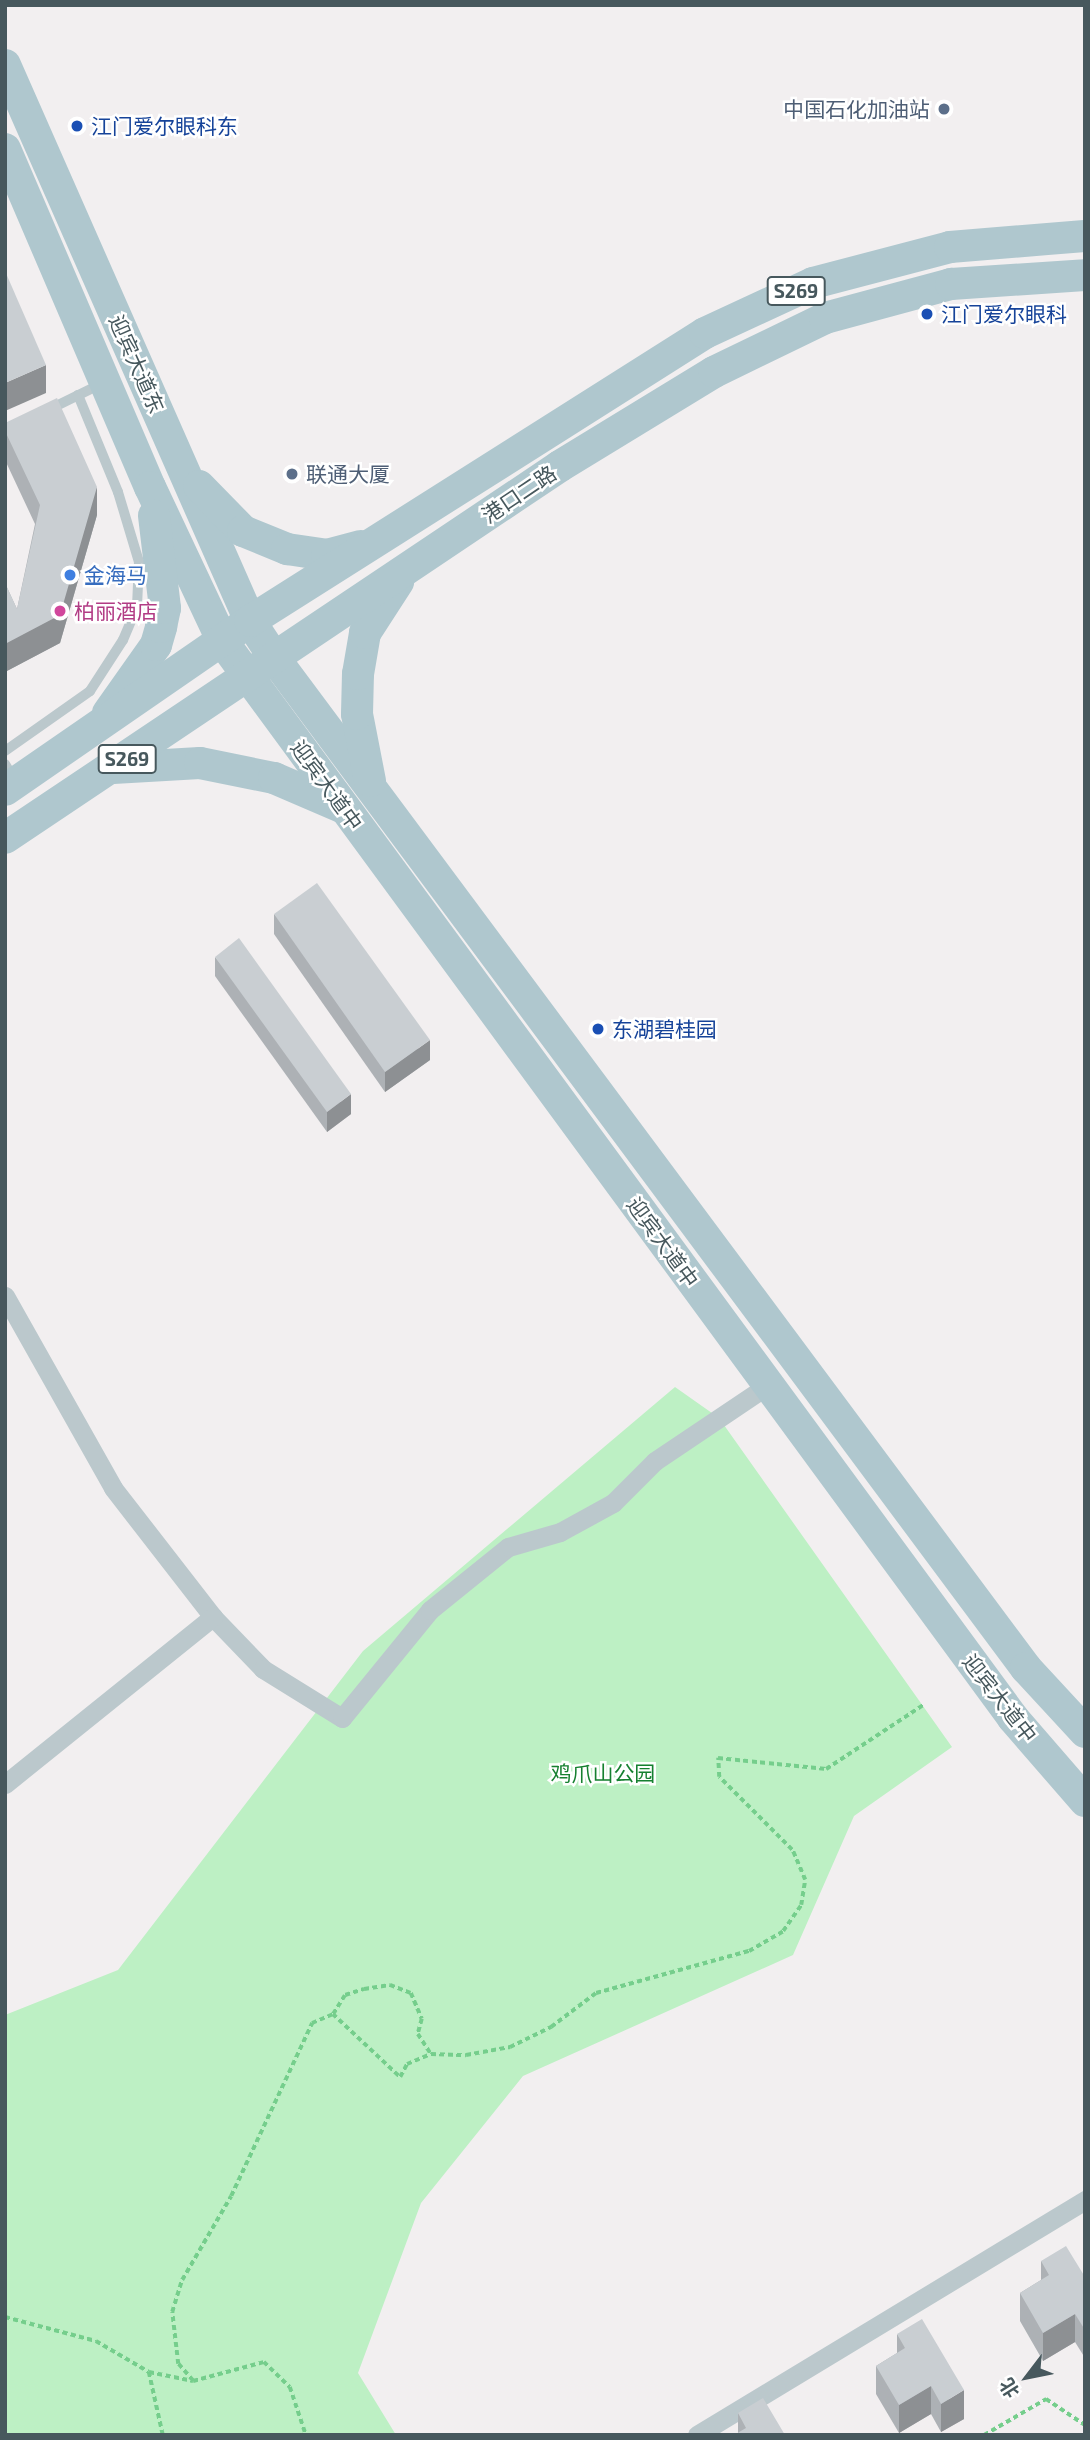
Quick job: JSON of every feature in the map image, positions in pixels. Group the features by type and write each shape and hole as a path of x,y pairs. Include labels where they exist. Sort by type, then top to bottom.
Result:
{"main road":[{"name":"迎宾大道东","path":"5,65 250,621 275,659"},
{"name":"迎宾大道东","path":"5,149 92,389 150,486 223,642 248,678"},
{"name":"港口二路","path":"10,780 94,732 250,621 383,541 705,332 813,283 950,247 1085,236"},
{"name":"港口二路","path":"5,838 248,678 560,466 714,372 825,318 951,284 1085,275"},
{"path":"540,438 560,466"},
{"path":"183,468 243,531 287,549 327,555 383,541"},
{"path":"94,732 156,645 163,617 150,486"},
{"path":"371,790 358,714 358,674 365,633 406,571"},
{"name":"迎宾大道中","path":"275,659 1026,1668 1085,1732"},
{"name":"迎宾大道中","path":"248,678 1013,1718 1085,1801"},
{"path":"112,769 200,762 274,778 344,809"},
{"path":"10,780 32,820"}],"street":[{"path":"5,1296 113,1488 212,1618 263,1670 342,1718 430,1610 508,1547 560,1532 613,1503 655,1461 768,1385"},
{"path":"5,1784 212,1618"},
{"path":"697,2435 1085,2200"}],"lane":[{"path":"5,751 90,691 123,640 137,607 139,562 92,389 42,412"}],"path":[{"path":"333,2014 400,2077 407,2064 431,2054 466,2055 510,2047 551,2027 596,1993 749,1951 783,1931 801,1905 806,1880 792,1850 719,1777 718,1758 826,1769 923,1705"},
{"path":"193,2381 178,2364 172,2312 182,2280 231,2196 258,2134 277,2104 301,2040 312,2023 333,2014 345,1995 390,1985 411,1993 422,2019 418,2034 431,2054"},
{"path":"5,2317 96,2341 149,2372 193,2381 264,2362 290,2387 306,2435"},
{"path":"149,2372 163,2435"},
{"path":"984,2435 1046,2399 1085,2425"}],"green space":[{"name":"鸡爪山公园","path":"675,1387 719,1418 952,1747 854,1816 793,1955 523,2076 421,2203 358,2373 396,2435 5,2435 5,2015 118,1970 363,1651"}],"building":[{"path":"5,271 46,365 5,383"},
{"path":"57,398 97,487 60,615 5,644 5,583 17,609 40,505 5,431 5,423"},
{"path":"317,883 430,1040 385,1072 274,914"},
{"path":"239,938 351,1094 327,1112 215,957"},
{"path":"1066,2246 1085,2277 1085,2330 1075,2314 1043,2333 1020,2293 1049,2275 1041,2261"},
{"path":"922,2319 964,2390 941,2404 931,2386 899,2405 876,2366 905,2348 897,2334"},
{"path":"763,2398 785,2435 734,2435 746,2428 738,2413"}],"place":[{"name":"中国石化加油站","path":"944,109"},
{"name":"江门爱尔眼科东","path":"77,126"},
{"name":"江门爱尔眼科","path":"927,314"},
{"name":"联通大厦","path":"292,474"},
{"name":"金海马","path":"70,575"},
{"name":"柏丽酒店","path":"60,611"},
{"name":"东湖碧桂园","path":"598,1029"}]}
